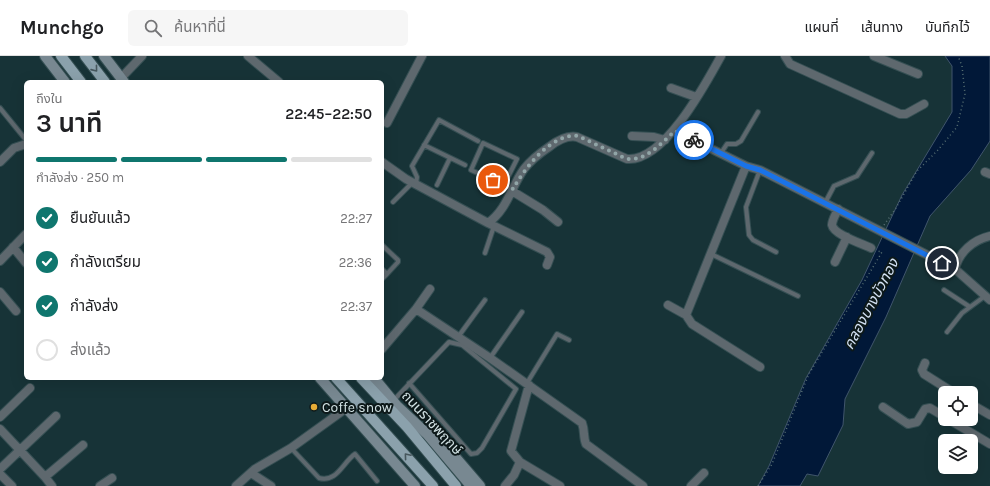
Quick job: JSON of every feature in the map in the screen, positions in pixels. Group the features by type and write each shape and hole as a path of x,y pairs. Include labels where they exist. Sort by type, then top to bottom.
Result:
{"main road":[{"path":"46,56 64,80"},
{"path":"62,56 80,80"},
{"path":"85,56 103,80"},
{"path":"104,56 123,80"},
{"path":"315,380 406,486"},
{"path":"322,380 415,486"},
{"path":"338,380 433,486"},
{"name":"ถนนราชพฤกษ์","path":"363,380 407,427 456,486"},
{"name":"ถนนราชพฤกษ์","path":"376,380 395,404 427,434 471,486"},
{"path":"395,404 432,430 480,486"}],"street":[{"path":"123,80 142,56"},
{"path":"248,56 277,80"},
{"path":"388,123 422,56"},
{"path":"785,56 790,64 900,114 906,114 924,104"},
{"path":"874,56 918,74"},
{"path":"491,224 500,213 524,169 530,162 564,138 578,136 627,159 634,160 646,156 675,131 719,57"},
{"path":"671,88 696,97"},
{"path":"675,131 746,166 760,170 824,203 881,228 927,255 955,269 987,298"},
{"path":"632,136 654,137 665,140"},
{"path":"0,162 14,148 24,145"},
{"path":"384,163 414,184 547,252 550,257 547,265"},
{"path":"686,315 746,166"},
{"path":"512,190 543,210 558,222"},
{"path":"838,209 832,224 833,227 847,238 871,248"},
{"path":"0,261 24,236"},
{"path":"955,269 963,252 981,238 990,236"},
{"path":"835,262 847,238"},
{"path":"13,247 24,261"},
{"path":"384,347 416,309 430,289"},
{"path":"0,292 16,312"},
{"path":"668,305 686,315 692,324 760,367"},
{"path":"416,309 528,384 582,423 584,428 583,437 586,444 643,486"},
{"path":"925,363 922,370 924,374 943,386"},
{"path":"528,384 511,451 520,462 560,486"},
{"path":"0,417 30,388"},
{"path":"883,407 908,424 917,422 925,409 930,408 938,413"},
{"path":"978,408 990,415"},
{"path":"236,486 251,473 291,448 341,412"},
{"path":"0,469 56,416"},
{"path":"960,426 990,444"},
{"path":"0,429 45,476 52,486"},
{"path":"45,476 83,445"},
{"path":"505,486 514,475 520,462"},
{"path":"251,473 271,486"},
{"path":"691,486 704,473"},
{"path":"0,474 12,486"},
{"path":"100,486 112,478"}],"lane":[{"path":"0,108 24,138"},
{"path":"720,154 727,144 736,144 741,141 758,112"},
{"path":"393,202 414,184 417,177 412,166 439,120 478,141"},
{"path":"504,185 517,159 483,143 471,170 512,190"},
{"path":"424,145 465,166"},
{"path":"824,203 834,186 857,176 872,152"},
{"path":"437,185 450,158"},
{"path":"760,170 746,207 749,235 753,240 776,252"},
{"path":"485,253 491,224"},
{"path":"384,246 398,260 398,262 384,278"},
{"path":"711,254 798,296"},
{"path":"384,271 387,274"},
{"path":"944,290 970,307"},
{"path":"947,332 962,313 987,298"},
{"path":"458,337 485,300"},
{"path":"490,358 522,312"},
{"path":"528,384 557,334 569,340"},
{"path":"395,404 409,383 449,342 462,345 516,389 482,448 477,453 471,454 409,383"},
{"path":"291,448 319,478 329,479 338,474 355,454 377,480"}],"path":[{"path":"881,228 896,208 917,171 938,150 957,126 965,94 962,66 958,56"},
{"path":"758,486 772,464 809,374 882,252 871,248"}],"water":[{"name":"คลองบางบัวทอง","path":"945,56 990,56 990,141 971,170 930,216 886,317 845,399 843,425 818,476 807,474 800,486 758,486 769,466 806,378 862,280 902,195 952,112 952,66"}],"way so far":[{"path":"493,180 513,189 524,169 530,162 554,143 571,136 578,136 627,159 634,160 646,156 675,131 694,140"}],"place":[{"name":"Coffe snow","path":"314,407"}],"route":[{"path":"694,140 746,166 760,170 942,263"}]}
